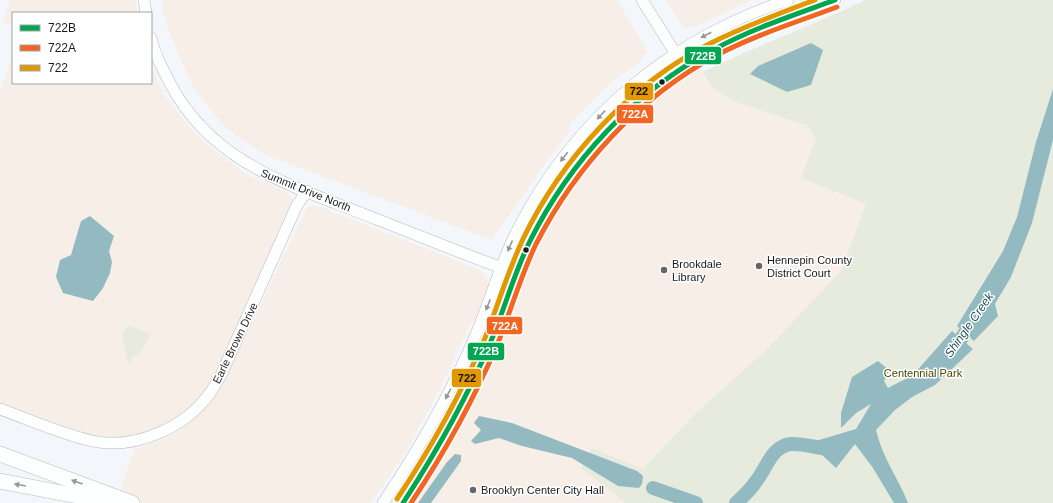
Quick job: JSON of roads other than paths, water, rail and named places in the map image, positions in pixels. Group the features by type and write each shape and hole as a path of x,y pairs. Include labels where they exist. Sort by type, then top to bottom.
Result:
{"highway":[{"path":"0,454 132,503"},
{"path":"0,481 113,503"}],"street":[{"path":"144,0 146,12"},
{"path":"642,0 676,53 683,67"},
{"path":"383,503 428,431 457,375 477,333 501,268 519,229 534,201 565,156 609,106 636,81 664,60 704,36 738,20 788,0"},
{"path":"403,503 433,455 462,402 492,339 531,241 547,210 577,166 600,138 652,89 683,67 746,33 835,0"},
{"name":"Summit Drive North","path":"152,41 162,69 177,96 209,135 228,152 249,166 306,191 517,273"},
{"name":"Earle Brown Drive","path":"0,409 70,435 94,441 121,442 141,439 167,430 181,421 195,411 210,393 221,375 298,205 306,191"}],"water":[{"path":"811,43 823,50 811,85 787,92 750,74 758,66"},
{"path":"1053,89 1053,140 1032,223 1011,277 995,304 998,316 974,341 957,326 1003,251 1017,217 1036,142"},
{"path":"90,216 114,236 109,251 112,262 110,273 103,288 93,301 63,293 56,277 60,260 71,255 81,221"},
{"path":"952,331 973,349 935,385 912,397 895,410 876,430 882,449 908,503 894,503 873,468 855,444 836,468 809,443 856,429 871,404 856,413 841,428 841,413 852,377 878,361 889,370 884,381 888,388 913,375"},
{"path":"479,416 512,423 637,471 643,476 642,484 639,488 618,486 572,458 522,446 499,438 475,444 471,441 481,430 474,423"},
{"path":"455,454 461,455 461,461 431,503 418,503 447,462"}],"waterway":[{"name":"Shingle Creek","path":"950,353 975,317"},
{"path":"736,503 745,495 761,475 775,453 784,446 796,444 831,449"},
{"path":"653,488 696,503"}],"place":[{"name":"Hennepin County District Court","path":"759,266"},
{"name":"Brookdale Library","path":"664,270"},
{"name":"Brooklyn Center City Hall","path":"473,490"}],"park label":[{"name":"Centennial Park","path":"923,373"}]}
